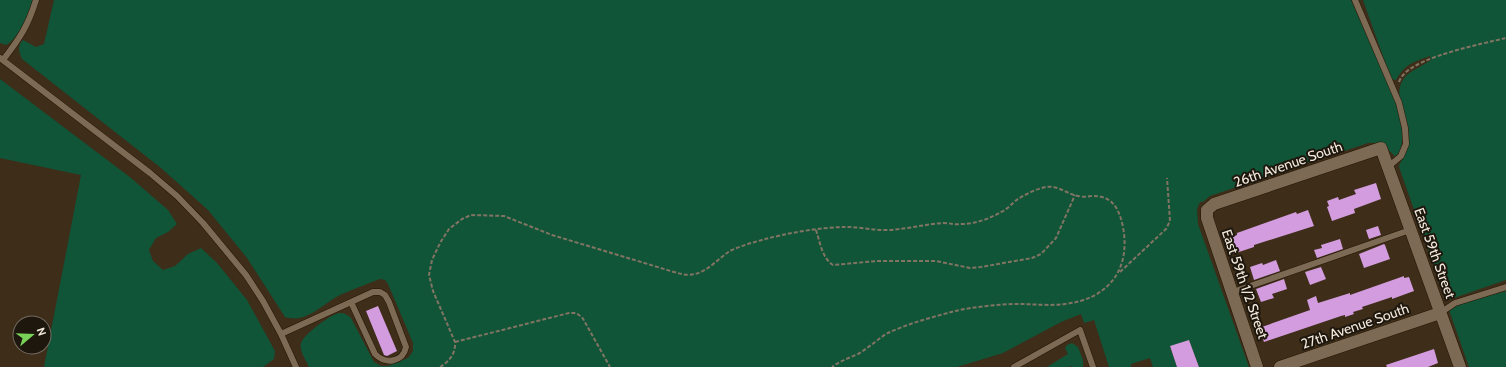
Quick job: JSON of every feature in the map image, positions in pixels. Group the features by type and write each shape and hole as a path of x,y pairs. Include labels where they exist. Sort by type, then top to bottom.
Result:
{"street":[{"name":"East 59th Street","path":"1381,148 1460,367"},
{"name":"26th Avenue South","path":"1206,210 1214,204 1381,148"},
{"name":"East 59th 1/2 Street","path":"1206,210 1207,218 1258,367"},
{"name":"27th Avenue South","path":"1280,367 1440,313"}],"lane":[{"path":"36,0 30,20 20,38 1,59 150,173 177,196 203,223 246,275 263,301 281,334 296,367"},
{"path":"1355,0 1399,103 1402,116 1406,144 1401,156 1388,167"},
{"path":"1232,292 1410,230"},
{"path":"1440,313 1455,303 1506,287"},
{"path":"281,334 351,302 373,292 380,292 385,295 389,302 406,347 404,354 400,358 390,360 379,358 375,354 351,302"},
{"path":"1014,367 1080,330 1093,367"}],"path":[{"path":"1394,92 1403,74 1426,60 1468,47 1506,38"},
{"path":"832,367 840,361 863,351 885,335 903,327 956,311 971,308 1016,304 1063,304 1077,302 1093,297 1106,288 1120,272 1166,229 1170,221 1167,178"},
{"path":"440,367 450,359 456,347 456,342 433,291 430,275 432,260 449,229 462,219 471,215 504,216 552,235 688,275 696,274 730,251 742,246 792,233 846,227 883,230 945,223 959,225 971,223 986,219 1003,211 1019,198 1033,191 1048,187 1062,189 1075,195 1106,198 1113,202 1119,211 1123,226 1125,244 1124,257 1120,272"},
{"path":"816,230 824,254 828,262 833,265 877,261 936,260 970,268 981,267 1032,258 1041,254 1056,238 1075,195"},
{"path":"456,342 569,313 576,313 582,318 610,367"}],"green space":[{"path":"0,0 34,0 19,31 11,42 6,45 0,43"},
{"path":"54,0 1351,0 1393,96 1402,127 1402,143 1396,157 1380,144 1368,143 1210,196 1203,202 1200,202 1197,209 1198,224 1249,367 1199,367 1189,340 1170,347 1177,367 1153,367 1150,358 1131,364 1131,367 1109,367 1094,320 1084,323 1081,314 1061,322 1003,353 957,367 309,367 301,349 303,339 325,320 340,313 346,314 351,318 374,362 381,366 388,366 408,358 413,351 413,343 388,284 385,280 380,279 340,295 314,312 300,318 285,317 247,258 208,210 161,168 22,59 19,52 19,47 23,40 36,47 44,44"},
{"path":"1363,0 1506,0 1506,280 1451,299 1445,298 1399,167 1408,145 1407,133 1399,98 1400,89 1402,82 1407,75 1431,60 1430,56 1414,62 1406,67 1396,80 1391,79"},
{"path":"0,79 131,178 168,210 177,224 168,232 156,238 149,250 153,261 163,270 175,266 188,254 201,248 217,263 247,300 275,351 274,359 263,367 44,367 46,355 52,355 52,325 81,175 0,158"},
{"path":"1506,291 1506,367 1469,367 1449,310 1453,306"},
{"path":"1072,343 1078,347 1083,360 1083,367 1047,367 1068,354 1065,348 1067,345"}],"building":[{"path":"1376,183 1381,199 1354,209 1355,213 1332,221 1327,207 1329,206 1327,201 1338,197 1339,200 1356,194 1354,190"},
{"path":"1308,210 1314,226 1254,245 1254,247 1233,254 1228,239 1237,235 1237,233 1296,212 1297,214"},
{"path":"1378,226 1381,235 1369,239 1366,230"},
{"path":"1340,239 1343,249 1317,258 1314,250 1322,248 1321,245"},
{"path":"1384,244 1390,259 1364,268 1359,254"},
{"path":"1276,260 1280,271 1254,280 1250,267 1262,263 1263,265"},
{"path":"1321,267 1326,279 1310,285 1305,272"},
{"path":"1404,276 1404,278 1409,277 1414,291 1362,307 1363,309 1353,312 1354,314 1345,317 1345,315 1341,316 1264,342 1259,328 1310,310 1307,300 1316,296 1318,303 1350,293 1350,295"},
{"path":"1284,279 1287,289 1272,294 1274,298 1261,302 1256,289"},
{"path":"378,306 397,351 387,356 384,355 366,311"},
{"path":"1189,340 1199,367 1177,367 1170,346"},
{"path":"1434,349 1438,363 1428,367 1387,367 1386,365"}]}
